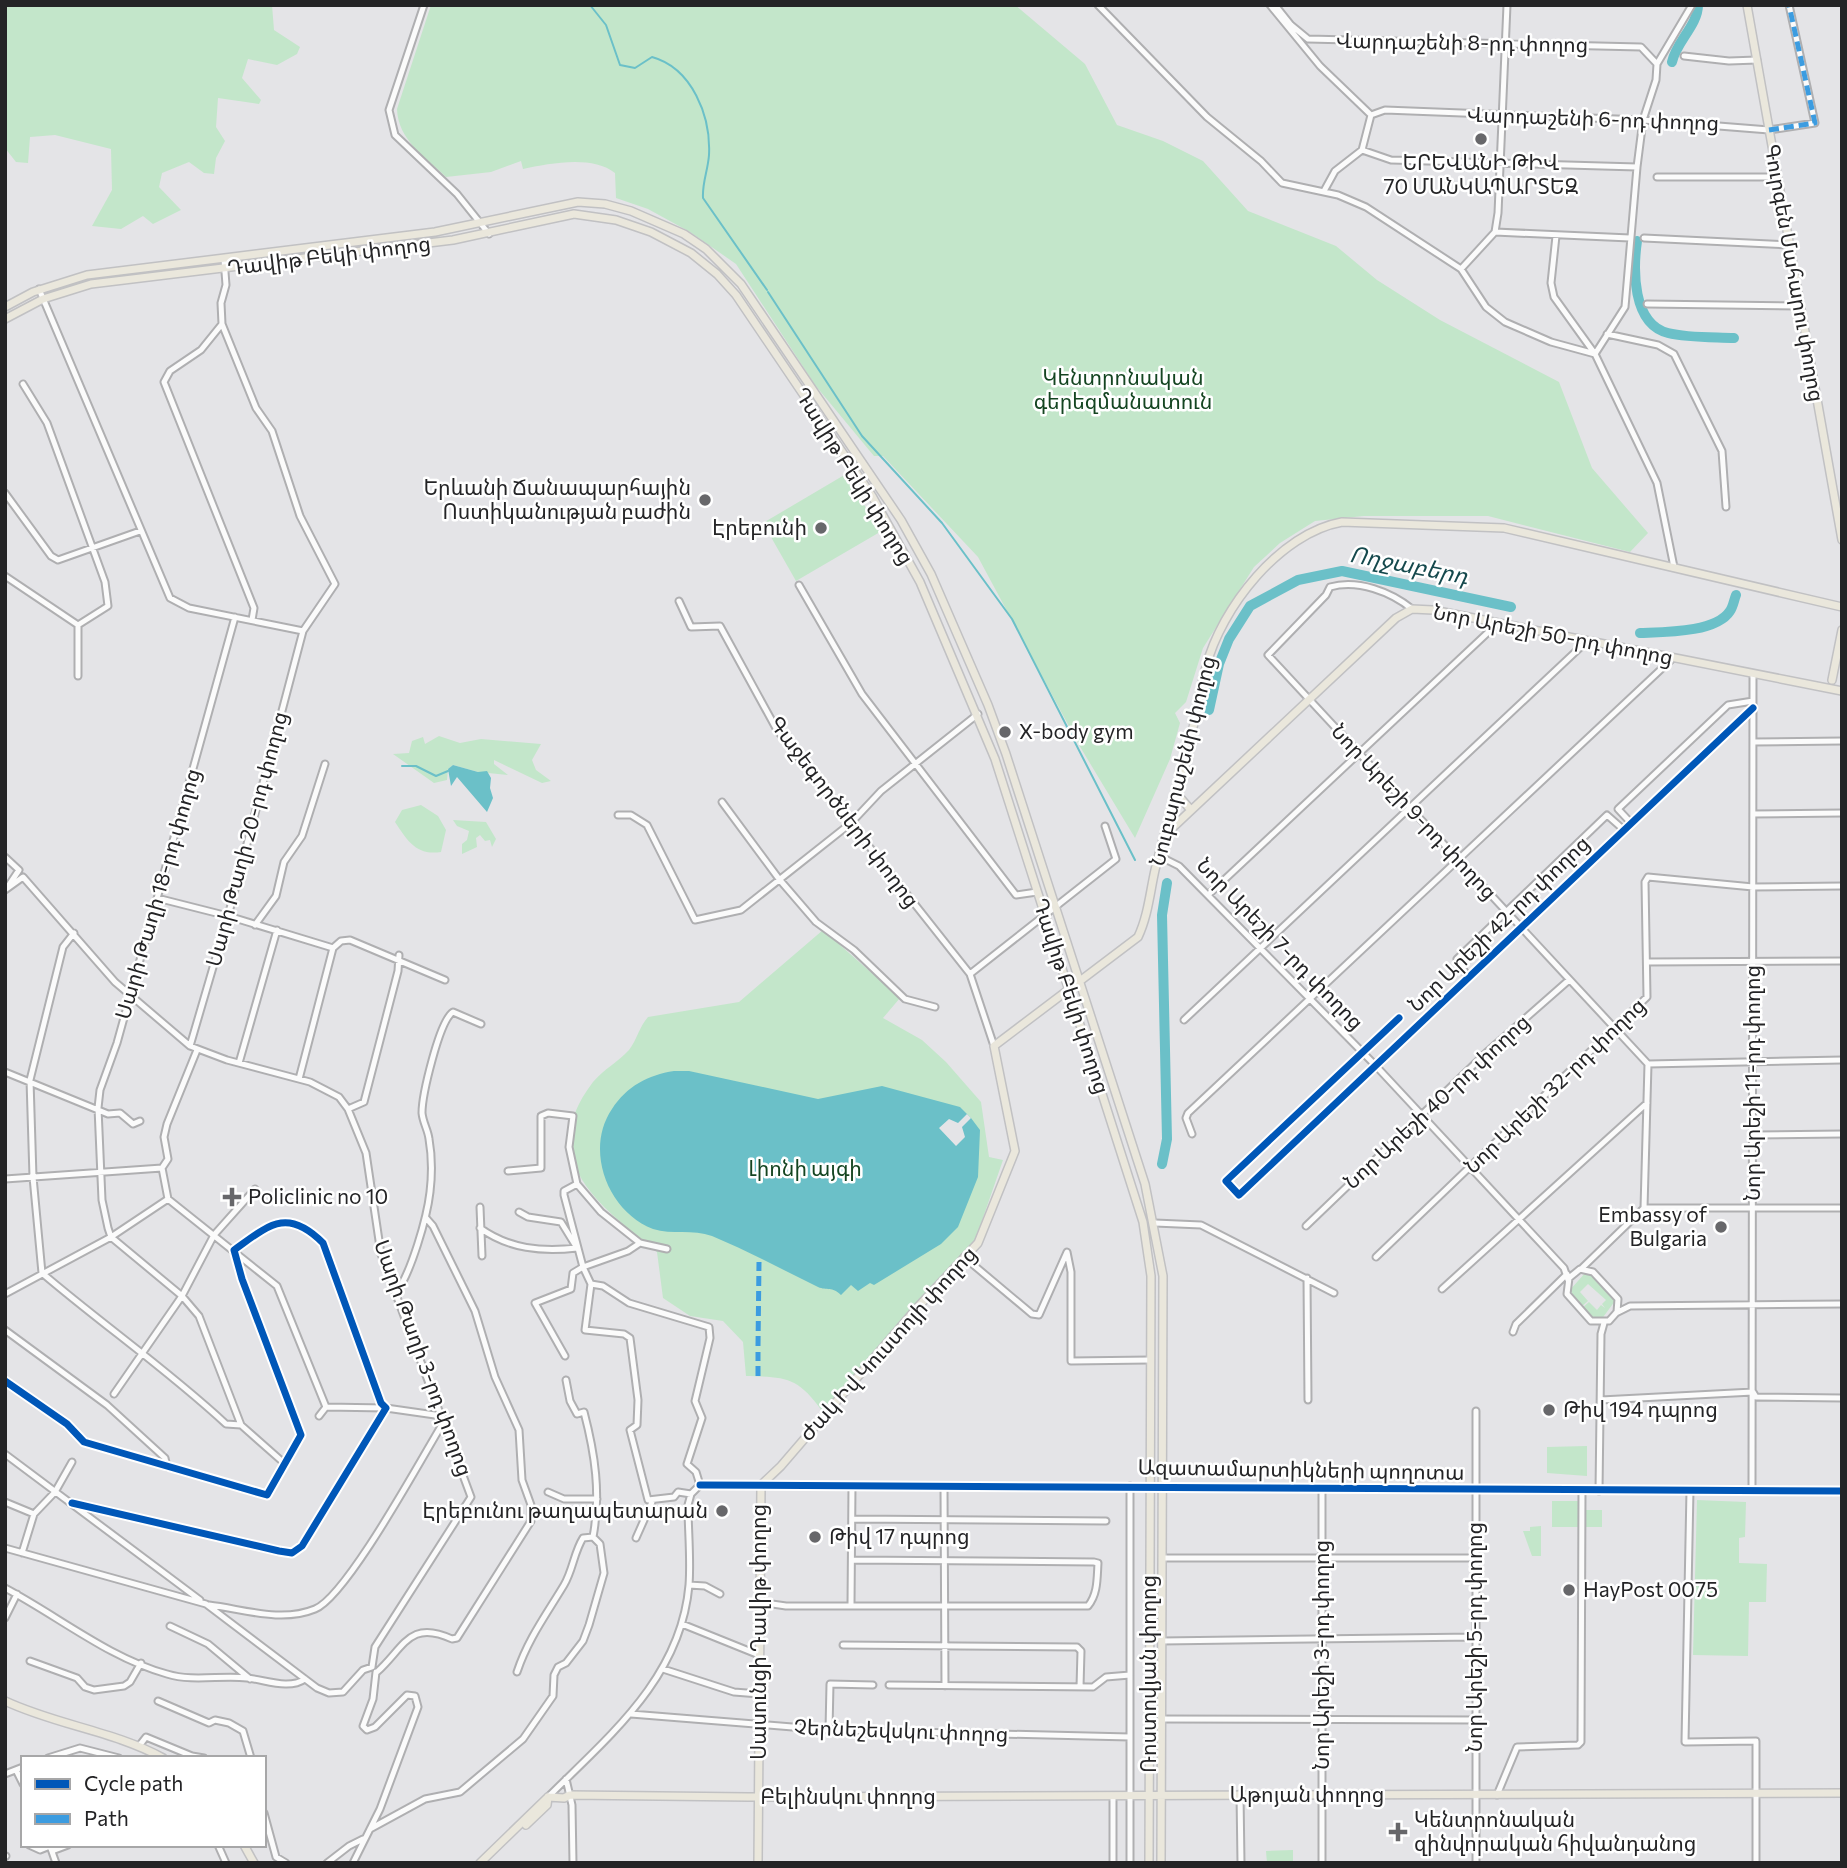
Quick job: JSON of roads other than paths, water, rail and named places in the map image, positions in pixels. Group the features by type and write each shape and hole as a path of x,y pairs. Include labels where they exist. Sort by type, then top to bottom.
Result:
{"main road":[{"name":"Գուրգեն Մահարու փողոց","path":"1747,5 1842,540"},
{"name":"Դավիթ Բեկի փողոց","path":"5,307 40,289 96,273 224,259 480,224 569,203 605,204 655,220 684,234 706,250 741,284 901,520 931,574 988,705 1080,981 1155,1223 1163,1276 1161,1486"},
{"name":"Դավիթ Բեկի փողոց","path":"5,319 43,299 91,284 489,234 565,215 591,214 651,232 691,253 717,274 736,295 890,526 920,582 978,714 1143,1223 1151,1276 1150,1486"},
{"name":"Նուբարաշենի փողոց","path":"1069,989 1138,937 1144,925 1206,666 1214,643 1261,572 1280,552 1314,528 1342,522 1504,528 1842,607"},
{"name":"Նոր Արեշի 50-րդ փողոց","path":"1165,835 1396,618 1412,609 1433,610 1842,691"},
{"path":"1832,680 1842,631"},
{"path":"1817,686 1832,680"},
{"path":"1832,680 1842,691"},
{"path":"1177,794 1190,809"},
{"path":"994,1046 1069,989"},
{"name":"Ժակ Իվ Կուստոյի փողոց","path":"763,1482 781,1466 978,1243 1015,1151 994,1046"},
{"name":"Սասունցի Դավիթ փողոց","path":"758,1863 759,1602 763,1482"},
{"name":"Ռոստովյան փողոց","path":"1149,1863 1150,1486"},
{"name":"Ռոստովյան փողոց","path":"1161,1486 1161,1863"},
{"path":"5,1701 50,1719 139,1746 159,1756"},
{"name":"Աթոյան փողոց","path":"1149,1796 1842,1793"},
{"name":"Բելինսկու փողոց","path":"548,1797 1149,1796"},
{"path":"482,1863 548,1805 548,1797"},
{"path":"245,1847 254,1863"}],"street":[{"path":"424,5 389,110 391,123 395,135 457,194 489,234"},
{"path":"1098,5 1208,117 1261,161 1282,183 1302,190 1324,191 1366,206 1461,269 1486,307 1505,322 1551,342 1595,354"},
{"path":"1270,5 1320,66 1371,115 1362,150 1335,171 1324,191"},
{"name":"Վարդաշենի 8-րդ փողոց","path":"1275,5 1291,25 1308,39 1641,47 1657,64"},
{"path":"1461,269 1495,232 1507,5"},
{"path":"1595,354 1625,307 1643,120 1656,80 1657,64 1692,5"},
{"name":"Վարդաշենի 6-րդ փողոց","path":"1371,115 1385,110 1643,120 1769,130 1815,123 1789,5"},
{"path":"1684,56 1729,61 1756,60"},
{"path":"1362,150 1391,160 1500,166 1637,167"},
{"path":"1657,177 1770,177 1779,181"},
{"path":"1495,232 1630,238"},
{"path":"1556,236 1551,288 1560,310 1595,354 1657,483 1674,566"},
{"path":"1644,238 1790,245"},
{"path":"224,259 226,269 222,324 201,350 170,371 164,382 254,608 252,620"},
{"path":"40,289 170,598 177,604 303,631"},
{"path":"1647,304 1800,306"},
{"name":"Սարի Թաղի 20-րդ փողոց","path":"190,1046 228,916 303,631 335,584 300,516 272,431 256,408 222,324"},
{"path":"1607,334 1658,345 1674,355 1723,451 1726,507"},
{"path":"23,384 47,423 105,582 108,606 78,625"},
{"path":"5,493 58,561 141,531"},
{"path":"5,576 78,625"},
{"name":"Նոր Արեշի 9-րդ փողոց","path":"1412,609 1397,596 1346,582 1330,586 1326,595 1268,655 1648,1064"},
{"path":"799,585 862,694 1016,895 1037,892"},
{"name":"Գաջեգործների փողոց","path":"680,601 691,627 720,626 778,730 970,974 994,1046"},
{"name":"Սարի Թաղի 18-րդ փողոց","path":"111,1237 103,1200 98,1108 100,1090 130,995 235,617"},
{"path":"1208,895 1498,623"},
{"path":"78,625 78,676"},
{"path":"1184,1020 1587,640"},
{"path":"1192,1134 1186,1118 1188,1113 1672,659"},
{"name":"Նոր Արեշի 11-րդ փողոց","path":"1752,1490 1753,675"},
{"path":"1631,823 1618,809 1728,705 1754,705"},
{"name":"Նոր Արեշի 42-րդ փողոց","path":"1361,1052 1226,1181 1239,1195 1754,705"},
{"path":"618,815 631,815 647,825 695,920 741,910 851,823 881,791 978,714"},
{"path":"1754,742 1842,741"},
{"path":"256,925 276,896 284,862 302,836 325,764"},
{"path":"722,802 779,879 816,922 854,950 905,999 935,1007"},
{"path":"1753,814 1842,813"},
{"path":"1468,977 1457,959 1607,815 1624,830"},
{"path":"970,974 1116,859 1105,826"},
{"name":"Նոր Արեշի 7-րդ փողոց","path":"1159,856 1172,860 1376,1066 1566,1274"},
{"path":"5,857 19,870 5,891"},
{"name":"Նոր Արեշի 32-րդ փողոց","path":"1376,1256 1649,995 1646,879 1651,876 1753,887"},
{"path":"5,891 23,877 115,982 190,1046 299,1079 340,1097 348,1109 364,1102 399,958"},
{"path":"1753,887 1842,887"},
{"path":"157,898 333,948"},
{"path":"239,1063 277,930"},
{"path":"74,933 63,947 30,1080 33,1177 42,1273 197,1395 226,1424 241,1425"},
{"path":"299,1079 333,948 341,941 349,940 399,958 446,980"},
{"path":"1648,962 1842,961"},
{"name":"Նոր Արեշի 40-րդ փողոց","path":"1306,1226 1421,1114 1569,980"},
{"path":"396,1293 404,1282 426,1218 431,1157 429,1135 422,1114 428,1075 448,1015 459,1013 481,1024"},
{"path":"1361,1052 1399,1018"},
{"path":"197,1050 164,1137 168,1159 162,1168 168,1199 277,1286 326,1407"},
{"path":"1644,1208 1648,1064 1842,1060"},
{"path":"5,1072 30,1080 107,1114 120,1113 133,1124 140,1121"},
{"path":"1442,1289 1520,1221 1647,1102"},
{"name":"Սարի Թաղի 3-րդ փողոց","path":"348,1109 366,1153 381,1254 471,1497 375,1647 372,1667"},
{"path":"508,1171 541,1168 541,1116 548,1113 573,1116 569,1147 577,1184 601,1212 641,1243 667,1249"},
{"path":"1754,1135 1842,1134"},
{"path":"5,1179 162,1168"},
{"path":"577,1184 564,1191 576,1232 577,1248"},
{"path":"114,1394 182,1296 214,1236 255,1189"},
{"path":"5,1294 111,1237 168,1199"},
{"path":"480,1207 482,1256"},
{"path":"1513,1332 1516,1324 1566,1274 1577,1270 1591,1259 1644,1208 1842,1208"},
{"path":"519,1212 528,1217 561,1222 577,1248 591,1284 584,1330 624,1334 630,1338 638,1411 637,1424 630,1430 640,1478 652,1502"},
{"path":"353,1861 370,1829 418,1707 415,1696 407,1695 375,1727 367,1730 363,1726 373,1699 377,1672 410,1636 434,1630 452,1639 457,1638 531,1521 531,1505 522,1480 519,1430 495,1377 475,1311 433,1226 426,1218"},
{"path":"234,1250 269,1225 281,1222 306,1228 323,1243 381,1402 386,1408"},
{"path":"1155,1223 1201,1225 1334,1293"},
{"path":"480,1227 492,1236 536,1250 577,1248"},
{"path":"111,1237 182,1296 198,1316 241,1425 284,1463"},
{"path":"565,1356 535,1303 571,1289 573,1273 583,1266 628,1251 641,1243"},
{"path":"5,1381 67,1424 84,1442 267,1495 302,1435 242,1279 234,1250"},
{"path":"964,1257 1032,1314 1039,1315 1067,1252 1071,1272 1071,1361 1150,1360"},
{"path":"1591,1259 1592,1270 1618,1299 1630,1306"},
{"path":"1566,1274 1577,1270 1592,1270"},
{"path":"1566,1274 1567,1294 1601,1334"},
{"path":"1307,1278 1308,1400"},
{"path":"548,1797 631,1714 663,1669 682,1624 689,1585 688,1505 691,1494 699,1485 696,1472 687,1464 702,1418 695,1401 710,1338 709,1327 629,1303 603,1286 591,1284"},
{"path":"1616,1313 1618,1299"},
{"path":"1599,1491 1601,1334 1604,1323 1616,1313 1630,1306 1842,1304"},
{"path":"1593,1322 1604,1323"},
{"path":"5,1330 107,1405 165,1458 167,1467"},
{"path":"566,1380 577,1414 584,1412 594,1448 597,1499 593,1537"},
{"path":"1601,1401 1753,1392 1756,1397 1842,1398"},
{"path":"326,1407 386,1408 442,1416"},
{"path":"319,1416 326,1407"},
{"path":"72,1503 292,1553 302,1546 386,1408"},
{"name":"Նոր Արեշի 5-րդ փողոց","path":"1476,1411 1476,1863"},
{"path":"5,1548 206,1604 282,1615 322,1606 348,1579 440,1428 446,1425"},
{"path":"5,1454 317,1688 339,1693 347,1689 363,1670 372,1667 377,1672"},
{"path":"22,1553 34,1514 55,1492 72,1462"},
{"name":"Ազատամարտիկների պողոտա","path":"699,1485 763,1482 944,1487 1842,1491"},
{"path":"851,1605 852,1486"},
{"path":"1114,1796 1113,1861 1130,1861 1130,1486"},
{"path":"944,1487 945,1686"},
{"name":"Նոր Արեշի 3-րդ փողոց","path":"1322,1489 1322,1863"},
{"path":"1690,1490 1685,1742 1756,1741 1756,1863"},
{"path":"1497,1795 1517,1747 1578,1745 1581,1742 1583,1491"},
{"path":"548,1492 564,1499 597,1499"},
{"path":"652,1502 674,1497 678,1492 691,1494"},
{"path":"5,1502 34,1514"},
{"path":"636,1538 652,1502"},
{"path":"852,1519 1106,1521"},
{"path":"370,1829 425,1799 460,1792 523,1739 552,1696 554,1675 558,1667 566,1663 583,1642 589,1625 604,1573 600,1544 593,1537"},
{"path":"517,1672 524,1649 566,1583 579,1545 583,1538 593,1537"},
{"path":"1162,1558 1475,1558"},
{"path":"759,1602 786,1606 1088,1606 1094,1598 1098,1563 852,1560"},
{"path":"689,1585 705,1586 720,1594"},
{"path":"5,1588 80,1633 141,1663 179,1677 250,1678 288,1684 305,1679"},
{"path":"5,1618 17,1594"},
{"path":"682,1624 759,1655"},
{"path":"170,1626 208,1644 250,1678"},
{"path":"1161,1641 1475,1637"},
{"path":"843,1645 1080,1647 1080,1687"},
{"path":"30,1661 77,1678 85,1687 93,1690 124,1686 130,1682 141,1663"},
{"path":"663,1669 723,1690 759,1694"},
{"path":"889,1685 1093,1687 1112,1675 1130,1675"},
{"path":"829,1730 830,1684 873,1685"},
{"path":"159,1701 209,1723 215,1720 243,1731 250,1756"},
{"name":"Չերնեշեվսկու փողոց","path":"631,1714 829,1730 1130,1737"},
{"path":"1161,1719 1475,1720"},
{"path":"139,1746 146,1737 192,1756"},
{"path":"54,1756 80,1748 111,1756"},
{"path":"5,1774 20,1768"},
{"path":"566,1779 570,1795 573,1863"},
{"path":"1240,1794 1241,1863"},
{"path":"266,1819 276,1857 286,1863"},
{"path":"327,1863 363,1839"},
{"path":"33,1847 40,1850 51,1848 56,1863"},
{"path":"219,1847 226,1863"}],"water":[{"path":"453,765 478,772 487,771 491,778 493,798 487,812 457,777 451,786 448,769"},
{"path":"689,1071 818,1099 882,1086 960,1107 980,1130 978,1177 958,1227 941,1244 874,1285 870,1283 858,1291 851,1285 841,1295 818,1287 712,1236 660,1231 637,1221 624,1209 605,1178 600,1143 604,1125 612,1109 631,1088 655,1075"}],"waterway":[{"path":"590,5 606,25 620,65 635,68 652,57 678,71 688,83 702,110 709,140 703,198 767,290"},
{"name":"Ողջաբերդ","path":"1672,62 1694,20 1698,5"},
{"name":"Ողջաբերդ","path":"1637,241 1636,280 1641,307 1647,319 1656,328 1668,333 1734,338"},
{"path":"768,292 862,436 942,523 1012,619 1135,860"},
{"name":"Ողջաբերդ","path":"1209,710 1219,664 1229,639 1250,606 1298,580 1342,571 1511,607"},
{"name":"Ողջաբերդ","path":"1640,633 1688,630 1713,624 1730,611 1736,595"},
{"path":"402,766 416,766 436,776 448,771"},
{"name":"Ողջաբերդ","path":"1162,1164 1167,1139 1162,915 1167,883"}],"place":[{"name":"ԵՐԵՎԱՆԻ ԹԻՎ 70 ՄԱՆԿԱՊԱՐՏԵԶ","path":"1481,139"},
{"name":"Երևանի Ճանապարհային Ոստիկանության բաժին","path":"705,500"},
{"name":"Էրեբունի","path":"821,528"},
{"name":"X-body gym","path":"1005,732"},
{"name":"Policlinic no 10","path":"232,1197"},
{"name":"Embassy of Bulgaria","path":"1721,1227"},
{"name":"Թիվ 194 դպրոց","path":"1549,1410"},
{"name":"Էրեբունու թաղապետարան","path":"722,1511"},
{"name":"Թիվ 17 դպրոց","path":"815,1537"},
{"name":"HayPost 0075","path":"1569,1590"},
{"name":"Կենտրոնական զինվորական հիվանդանոց","path":"1398,1832"}],"park label":[{"name":"Կենտրոնական գերեզմանատուն","path":"1123,390"},
{"name":"Լիոնի այգի","path":"805,1169"}]}
